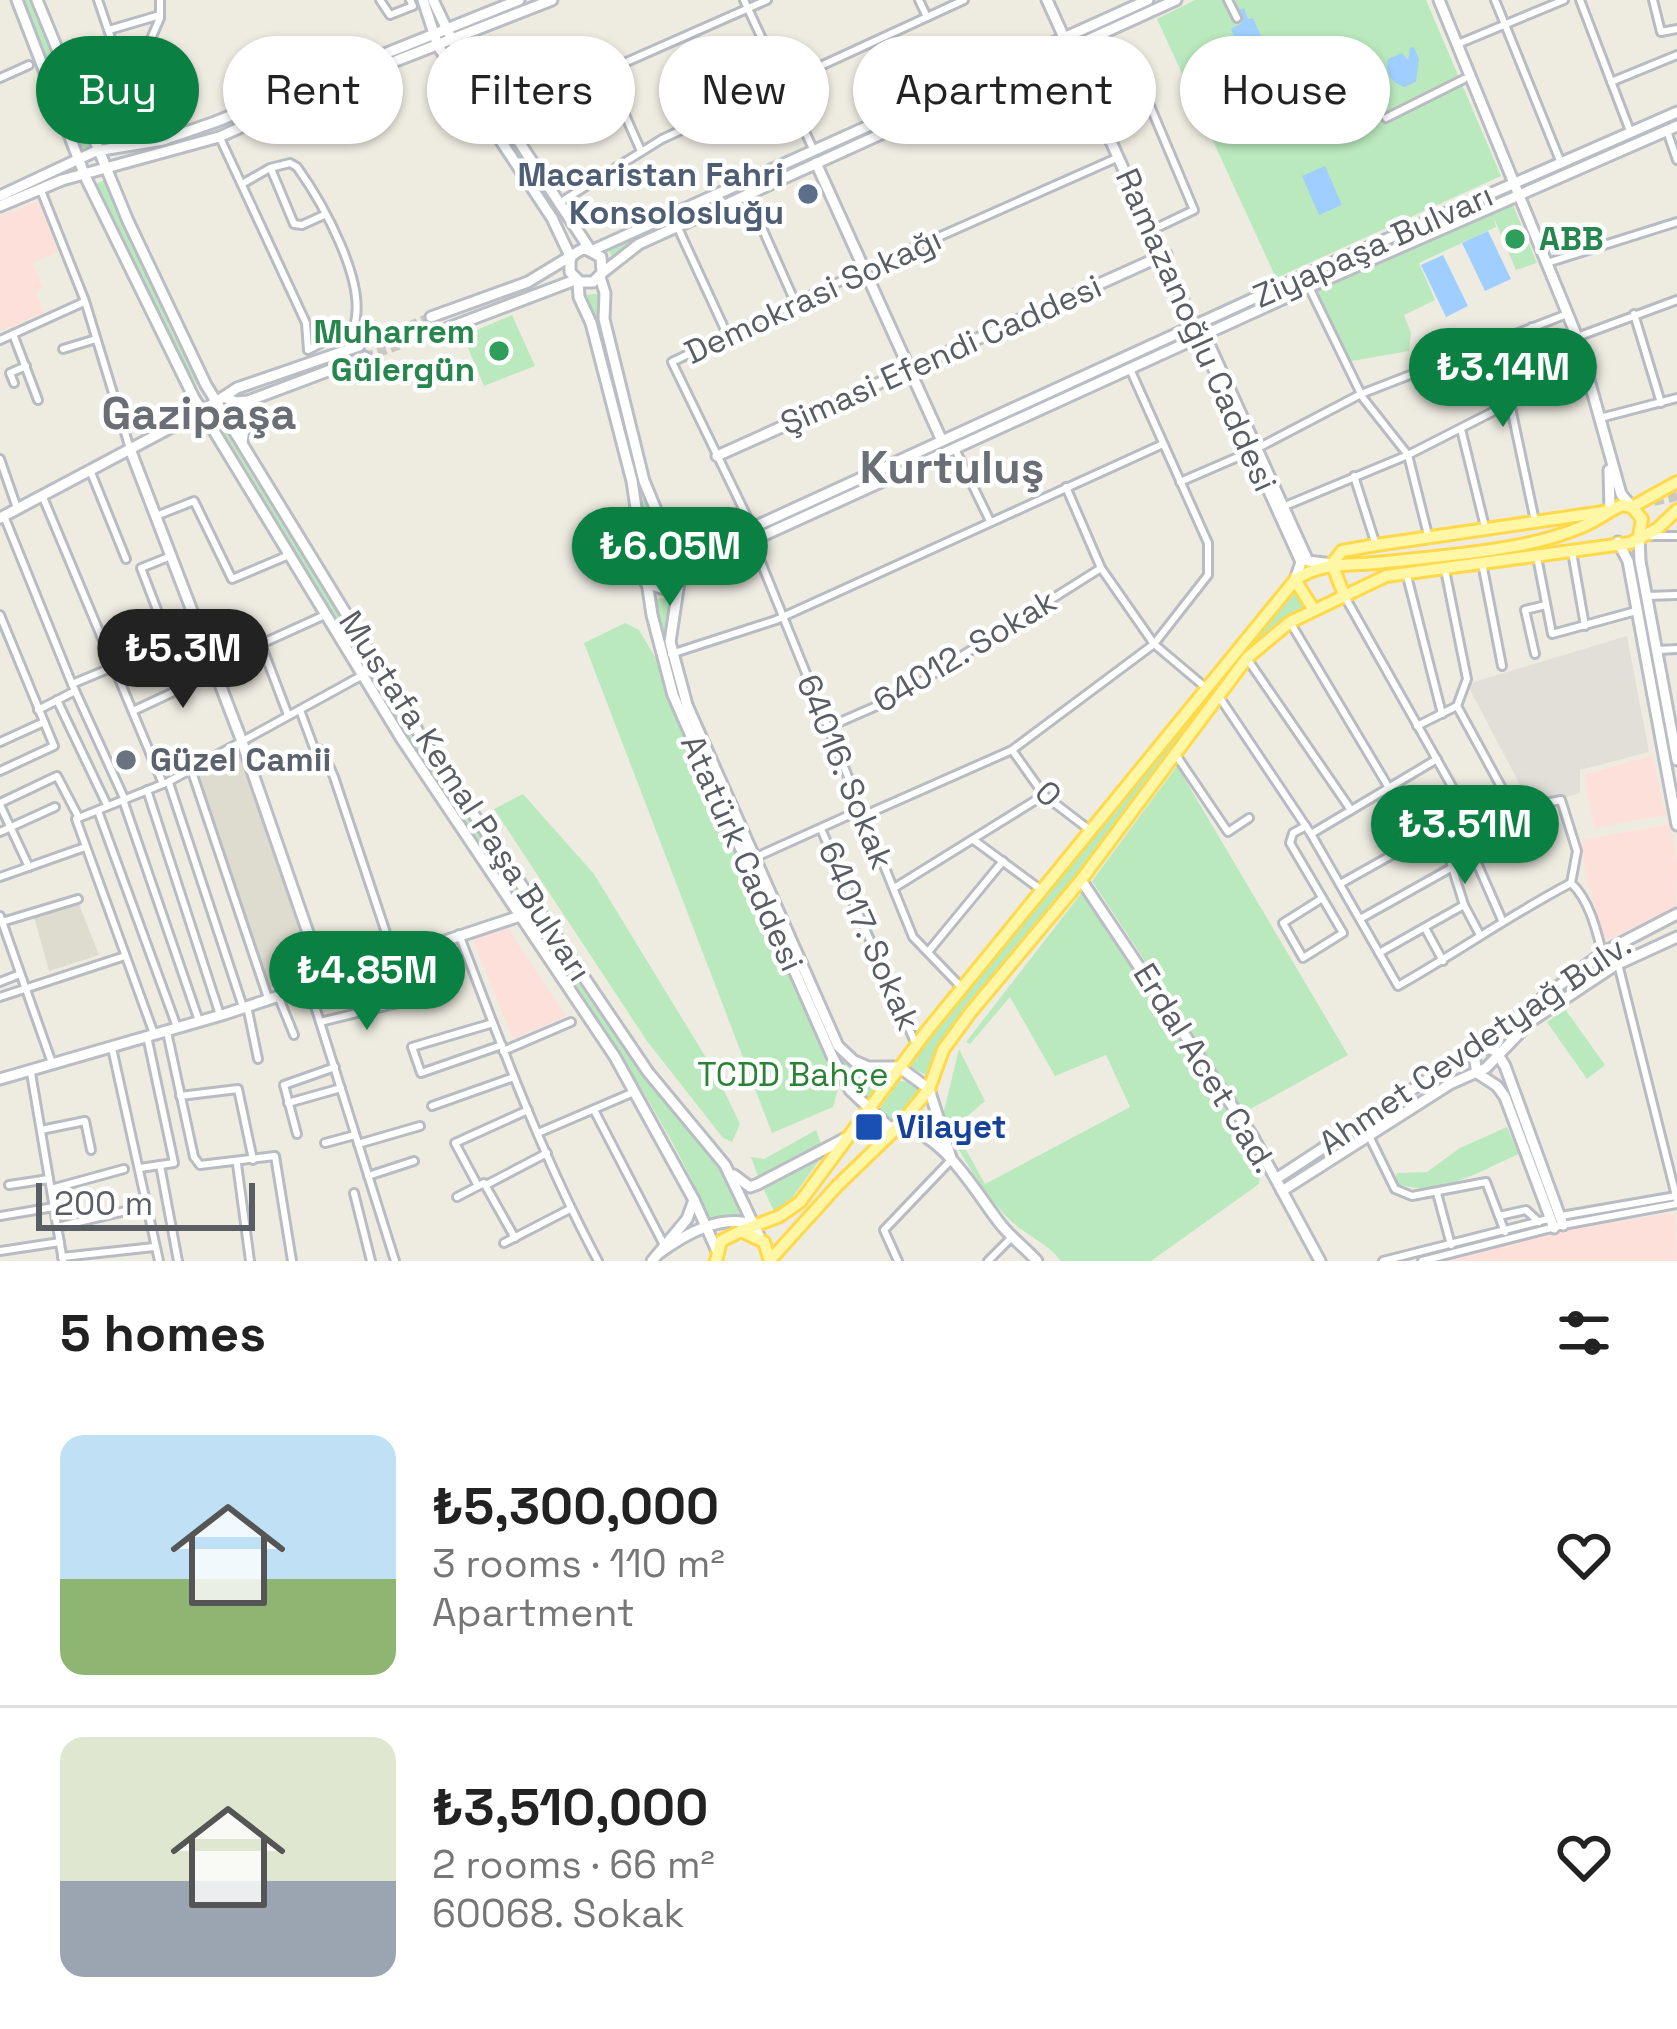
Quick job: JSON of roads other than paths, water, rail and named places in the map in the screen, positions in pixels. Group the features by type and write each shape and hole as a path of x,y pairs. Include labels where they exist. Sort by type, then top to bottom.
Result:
{"main road":[{"path":"17,0 86,176"},
{"path":"37,0 106,170"},
{"path":"423,0 433,36"},
{"path":"434,0 449,36"},
{"path":"403,47 519,0"},
{"path":"461,36 552,0"},
{"name":"Ramazanoğlu Caddesi","path":"1047,0 1065,36"},
{"path":"1083,36 1148,0"},
{"path":"1088,36 1176,0"},
{"path":"1439,0 1576,337 1621,494 1642,519 1639,536 1647,596 1672,701 1677,760"},
{"path":"474,36 478,29"},
{"name":"Ziyapaşa Bulvarı","path":"680,574 1130,369 1199,331 1515,183 1677,112"},
{"path":"0,196 98,151 163,140 223,118"},
{"name":"Ziyapaşa Bulvarı","path":"673,547 717,544 942,441 1672,129"},
{"path":"0,206 40,188 223,135"},
{"path":"431,317 528,282 576,252 853,140"},
{"path":"504,144 571,258 570,271 591,323 632,481 646,583 661,588 680,574 681,556 644,481 604,319 603,262 520,144"},
{"name":"Ramazanoğlu Caddesi","path":"1115,144 1280,508 1302,564 1295,580"},
{"path":"435,334 577,280 589,283 638,244 815,157"},
{"path":"815,157 942,441"},
{"name":"Mustafa Kemal Paşa Bulvarı","path":"106,170 206,385 222,400 242,442 388,684 657,1086 727,1168 757,1231"},
{"name":"Mustafa Kemal Paşa Bulvarı","path":"86,176 202,411 362,675 638,1094 694,1200 716,1256"},
{"name":"Şimasi Efendi Caddesi","path":"717,456 1163,255"},
{"path":"2,517 237,388 359,346"},
{"path":"222,400 248,400 365,357"},
{"path":"206,385 237,388"},
{"path":"242,442 248,400"},
{"path":"1605,434 1610,511 1606,530 1628,561 1677,824"},
{"path":"130,449 241,739 323,979"},
{"path":"716,1256 724,1238 757,1231 800,1202 899,1067 1295,580 1310,570 1332,565 1565,536 1677,482"},
{"name":"Ramazanoğlu Caddesi","path":"1280,508 1308,561 1332,565"},
{"path":"660,1252 706,1227 742,1221 757,1231 771,1260 899,1126 929,1089 944,1050 970,1013 1081,880 1247,658 1290,622 1386,576 1630,543 1657,529 1677,510"},
{"path":"1332,565 1342,551 1610,511"},
{"path":"1376,545 1427,546 1574,520"},
{"path":"1639,536 1677,526"},
{"path":"642,552 653,544 673,547"},
{"path":"1332,565 1344,595"},
{"name":"Atatürk Caddesi","path":"680,574 671,616 671,654 687,705 754,858 838,1046 868,1067 899,1067"},
{"path":"1295,580 1314,610"},
{"name":"Atatürk Caddesi","path":"646,583 658,644 693,746 832,1056 850,1090 870,1108"},
{"path":"516,879 526,898 521,913"},
{"name":"Erdal Acet Cad.","path":"1081,880 1240,1117 1320,1261"},
{"path":"505,919 508,898"},
{"path":"0,1079 220,1015 521,913"},
{"path":"521,913 566,953"},
{"name":"Ahmet Cevdetyağ Bulv.","path":"1276,1179 1475,1049 1603,954 1677,914"},
{"path":"505,919 527,926"},
{"name":"Ahmet Cevdetyağ Bulv.","path":"1282,1191 1450,1084 1477,1073 1500,1056 1531,1021 1612,967 1677,938"},
{"path":"1475,1049 1495,1050 1500,1056 1551,1224 1505,1097 1477,1073 1475,1049"},
{"path":"899,1067 929,1089 951,1162"},
{"path":"870,1108 890,1127 922,1136 951,1162 1037,1261"},
{"path":"727,1168 750,1186 850,1135"},
{"path":"660,1252 687,1219 694,1200"}],"street":[{"path":"98,0 111,36"},
{"path":"152,36 160,0"},
{"path":"380,0 390,15 412,6 410,0"},
{"path":"635,57 746,4 767,0"},
{"path":"920,0 927,17"},
{"path":"829,63 964,0"},
{"path":"1228,0 1237,18"},
{"path":"1495,0 1562,164"},
{"path":"1458,44 1564,0"},
{"path":"1580,0 1631,132"},
{"path":"1653,0 1661,32 1677,29"},
{"path":"746,4 761,36"},
{"path":"109,30 160,15"},
{"path":"1611,82 1677,55"},
{"path":"0,78 29,65"},
{"path":"1390,116 1464,79"},
{"path":"1152,230 1194,210 1156,120"},
{"path":"1672,129 1677,160"},
{"path":"219,137 306,323 308,350 354,326 352,278 340,244 297,167 290,163 270,168 242,184"},
{"path":"635,137 641,151"},
{"path":"559,203 659,143"},
{"path":"809,144 815,157"},
{"name":"Demokrasi Sokağı","path":"752,527 672,362 1120,156"},
{"path":"270,168 294,224 324,214"},
{"path":"40,188 85,301 130,449"},
{"path":"747,194 795,302"},
{"path":"1547,263 1677,222"},
{"path":"677,226 727,334"},
{"path":"1309,287 1361,394 1408,455 1429,538"},
{"path":"1576,337 1677,300"},
{"path":"0,340 85,301"},
{"path":"1179,482 1254,450 1361,394 1567,314"},
{"path":"1634,314 1661,403"},
{"path":"1532,328 1553,385"},
{"path":"13,334 38,400"},
{"path":"63,349 96,339"},
{"path":"14,383 10,373 26,366"},
{"path":"754,858 856,812 969,772 1012,750 1154,644 1208,575 1208,543 1130,369"},
{"path":"1280,508 1408,455 1588,370"},
{"path":"1600,418 1677,398"},
{"path":"1510,403 1535,521"},
{"path":"1460,428 1485,530"},
{"path":"671,654 781,616 1163,444"},
{"path":"956,448 991,521"},
{"path":"0,459 17,508"},
{"path":"90,470 125,559"},
{"path":"1354,476 1376,545"},
{"path":"1066,487 1101,568 1154,644 1205,687"},
{"path":"42,495 165,783 245,1007 258,1059"},
{"path":"156,516 194,501 232,579 289,555"},
{"path":"2,517 124,800 199,1021"},
{"path":"1639,536 1677,536"},
{"name":"64016. Sokak","path":"752,540 913,937 963,988"},
{"path":"1571,548 1585,626"},
{"path":"1536,553 1552,634 1636,611"},
{"path":"164,628 141,568 172,556"},
{"path":"1481,561 1502,666"},
{"path":"1417,726 1457,706 1467,679 1445,566"},
{"name":"64012. Sokak","path":"826,728 895,698 1101,568"},
{"path":"1406,572 1442,714"},
{"path":"1344,595 1467,813"},
{"path":"1647,596 1677,595"},
{"path":"1535,654 1525,610 1546,604"},
{"path":"0,615 54,746 0,772"},
{"path":"288,715 261,644 325,615"},
{"path":"1290,622 1389,788"},
{"path":"1658,650 1677,649"},
{"path":"1247,658 1351,810"},
{"path":"38,710 113,667"},
{"path":"133,710 216,672"},
{"path":"140,1168 174,1163 151,1035 76,819 165,783 362,675"},
{"path":"1218,695 1311,834 1399,986 1473,944 1502,920 1571,884"},
{"path":"57,700 108,806"},
{"path":"1457,706 1504,792"},
{"path":"300,710 314,748 322,750 334,777 394,957"},
{"path":"0,742 44,722"},
{"name":"0","path":"1012,750 1044,795 1091,831"},
{"path":"1174,752 1228,832 1250,818"},
{"path":"1311,834 1437,759"},
{"path":"191,769 273,997 294,1035"},
{"path":"29,867 0,804 57,776 79,818"},
{"path":"148,790 220,1015"},
{"path":"1340,884 1504,792 1513,793 1526,808"},
{"path":"892,889 1044,795"},
{"path":"1502,920 1466,838 1526,808 1561,800 1577,850 1571,884"},
{"path":"0,832 55,807"},
{"path":"98,810 172,1029 180,1096 197,1162 237,1164 275,1156 292,1261"},
{"path":"1306,826 1293,833 1290,843 1343,933 1303,958 1283,923 1321,898"},
{"name":"64017. Sokak","path":"821,828 917,1045"},
{"path":"1440,828 1464,905 1480,935"},
{"path":"975,841 1043,891"},
{"path":"0,877 85,847"},
{"path":"928,952 1003,861"},
{"path":"1360,919 1452,867"},
{"path":"1383,1261 1504,1232 1677,1200 1612,967 1578,890 1571,884"},
{"path":"53,1066 20,974 4,944 1,919 78,899"},
{"path":"1379,953 1464,905"},
{"path":"1425,928 1444,961"},
{"path":"459,934 570,1209 597,1259 586,1261"},
{"path":"0,997 125,956"},
{"path":"0,982 20,974"},
{"path":"308,984 395,1261"},
{"path":"320,1022 402,1002"},
{"path":"493,1023 412,1047 422,1073 571,1022"},
{"path":"112,1047 159,1261"},
{"path":"297,1134 286,1083 334,1067"},
{"path":"31,1073 63,1259 156,1247"},
{"path":"432,1106 514,1077"},
{"path":"180,1096 238,1088 253,1160"},
{"path":"289,1102 341,1088"},
{"path":"538,1133 638,1094"},
{"path":"594,1109 660,1252"},
{"path":"515,1238 455,1143 528,1110"},
{"path":"40,1130 85,1120 91,1150"},
{"path":"325,1143 420,1126"},
{"path":"1369,1136 1395,1189 1412,1196 1486,1182 1504,1232"},
{"path":"457,1197 547,1154"},
{"path":"368,1176 413,1161"},
{"path":"898,1261 884,1230 951,1162"},
{"path":"237,1164 250,1261"},
{"path":"160,1165 178,1261"},
{"path":"51,1189 124,1169"},
{"path":"9,1184 49,1179"},
{"path":"354,1193 371,1261"},
{"path":"1438,1193 1450,1245"},
{"path":"57,1227 148,1205"},
{"path":"0,1216 54,1207"},
{"path":"504,1243 570,1209"},
{"path":"1499,1216 1526,1210 1551,1224"},
{"path":"1422,1261 1551,1224"},
{"path":"988,1261 1012,1237"},
{"path":"0,1251 60,1242"}],"water":[{"path":"1244,8 1261,36 1234,36 1231,29 1242,23 1237,11"},
{"path":"1414,47 1419,59 1416,82 1405,87 1390,77 1390,58 1402,53 1408,60"},
{"path":"1325,166 1342,205 1319,215 1302,176"},
{"path":"1488,231 1511,279 1485,291 1462,243"},
{"path":"1443,255 1468,306 1446,317 1421,265"}],"tunnel":[{"path":"359,346 431,317"},
{"path":"365,357 435,333"},
{"path":"1639,504 1677,496"}],"place":[{"name":"Macaristan Fahri Konsolosluğu","path":"808,194"},
{"name":"ABB","path":"1515,239"},
{"name":"Muharrem Gülergün","path":"499,351"},
{"name":"Güzel Camii","path":"126,760"},
{"name":"Vilayet","path":"869,1127"}],"district":[{"name":"Gazipaşa","path":"199,413"},
{"name":"Kurtuluş","path":"952,467"}],"park label":[{"name":"TCDD Bahçe","path":"793,1075"}]}
